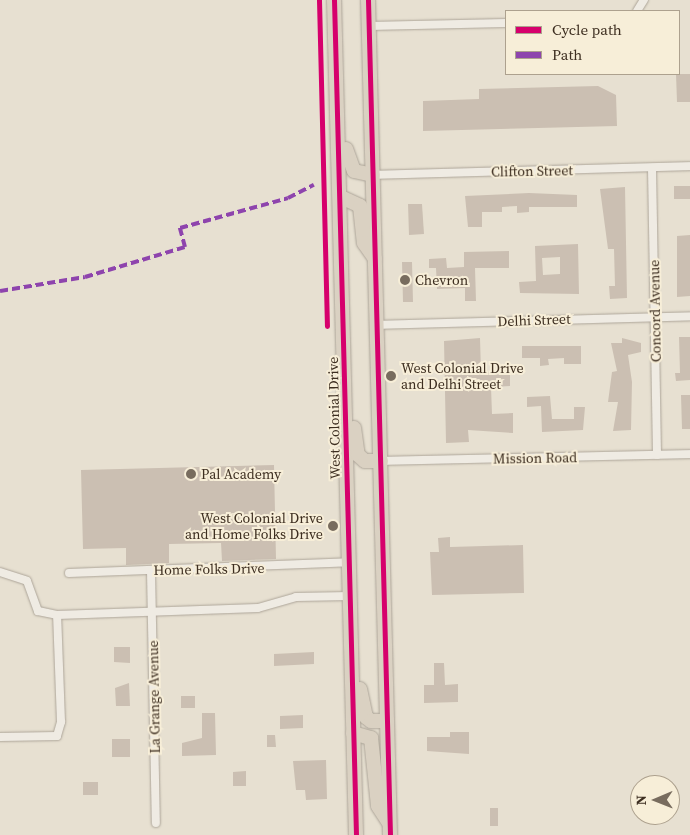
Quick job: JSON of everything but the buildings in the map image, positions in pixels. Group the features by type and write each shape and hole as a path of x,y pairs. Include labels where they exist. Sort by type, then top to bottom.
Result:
{"highway":[{"name":"West Colonial Drive","path":"334,0 341,197 356,835"},
{"path":"368,0 390,829"},
{"path":"337,96 346,107 349,165 359,174 373,175"},
{"path":"341,197 360,206 364,243 375,258"},
{"path":"344,378 354,388 358,455 365,461 381,461"},
{"path":"351,643 360,661 360,700 366,717 371,721 387,721"},
{"path":"353,733 371,738 378,806 390,829"}],"street":[{"path":"369,26 505,23"},
{"name":"Clifton Street","path":"373,175 690,166"},
{"name":"Concord Avenue","path":"652,168 657,455"},
{"name":"Delhi Street","path":"377,325 690,316"},
{"name":"Mission Road","path":"381,461 690,454"},
{"name":"Home Folks Drive","path":"69,573 349,562"},
{"name":"La Grange Avenue","path":"151,571 156,823"},
{"path":"0,572 27,580 38,612 57,614 258,608 296,597 350,596"},
{"path":"0,737 57,736 61,722 57,614"}],"marked path":[{"path":"0,291 85,277 185,247 180,228 288,198 314,185"}],"cycle path":[{"path":"319,0 327,326"},
{"path":"334,0 356,835"},
{"path":"368,0 390,835"}],"place":[{"name":"Chevron","path":"405,280"},
{"name":"West Colonial Drive and Delhi Street","path":"391,376"},
{"name":"Pal Academy","path":"191,474"},
{"name":"West Colonial Drive and Home Folks Drive","path":"333,526"}]}
